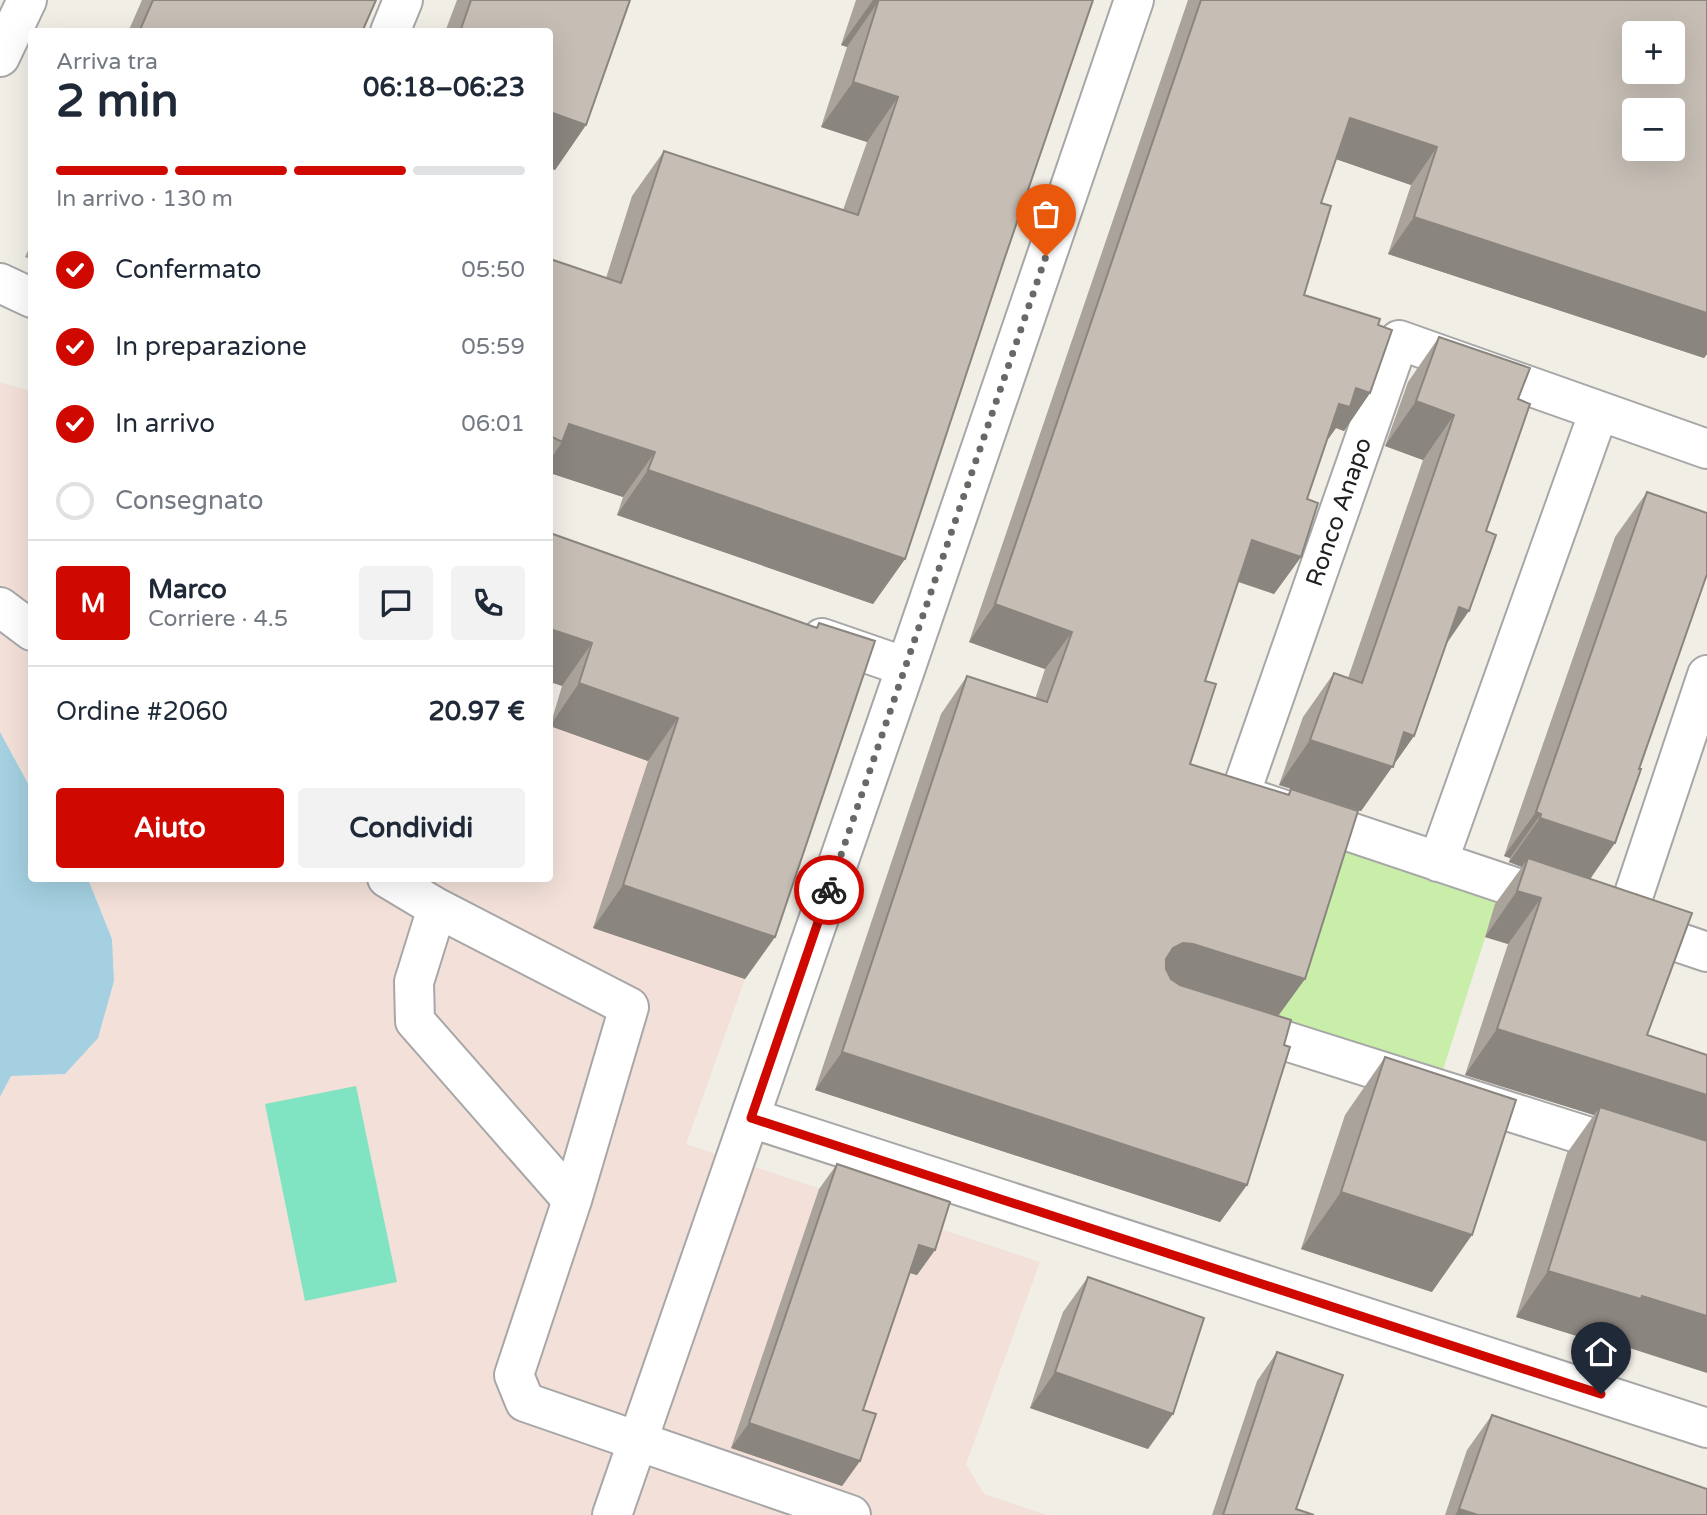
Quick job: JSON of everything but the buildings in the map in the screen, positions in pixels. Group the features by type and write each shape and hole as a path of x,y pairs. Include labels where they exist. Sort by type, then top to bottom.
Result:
{"street":[{"path":"0,57 27,0"},
{"path":"392,28 402,0"},
{"path":"612,1515 1134,0"},
{"path":"0,283 28,296"},
{"name":"Ronco Anapo","path":"1438,862 1240,795 1399,340 1707,449"},
{"path":"1600,411 1438,862 1707,952"},
{"path":"0,607 28,628"},
{"path":"787,625 906,667"},
{"path":"1624,924 1707,675"},
{"path":"394,882 437,908 629,1007 572,1200 514,1375 525,1402 850,1515"},
{"path":"437,908 414,982 415,1021 572,1200"},
{"path":"1201,1014 1707,1174"},
{"path":"751,1118 1707,1428"}],"shaded area":[{"path":"0,382 28,390 28,783 0,732"},
{"path":"553,727 802,812 686,1144 1040,1262 966,1464 984,1494 1047,1515 0,1515 0,1097 11,1076 65,1074 114,981 112,939 89,882 553,882"}],"green space":[{"path":"1333,845 1498,897 1441,1076 1276,1024"},
{"path":"356,1086 397,1282 305,1301 265,1104"}],"water":[{"path":"0,732 28,783 28,882 89,882 112,939 114,981 98,1038 65,1074 11,1076 0,1097"}],"way so far":[{"path":"829,890 1046,256"}],"route":[{"path":"829,890 751,1118 1601,1394"}]}
